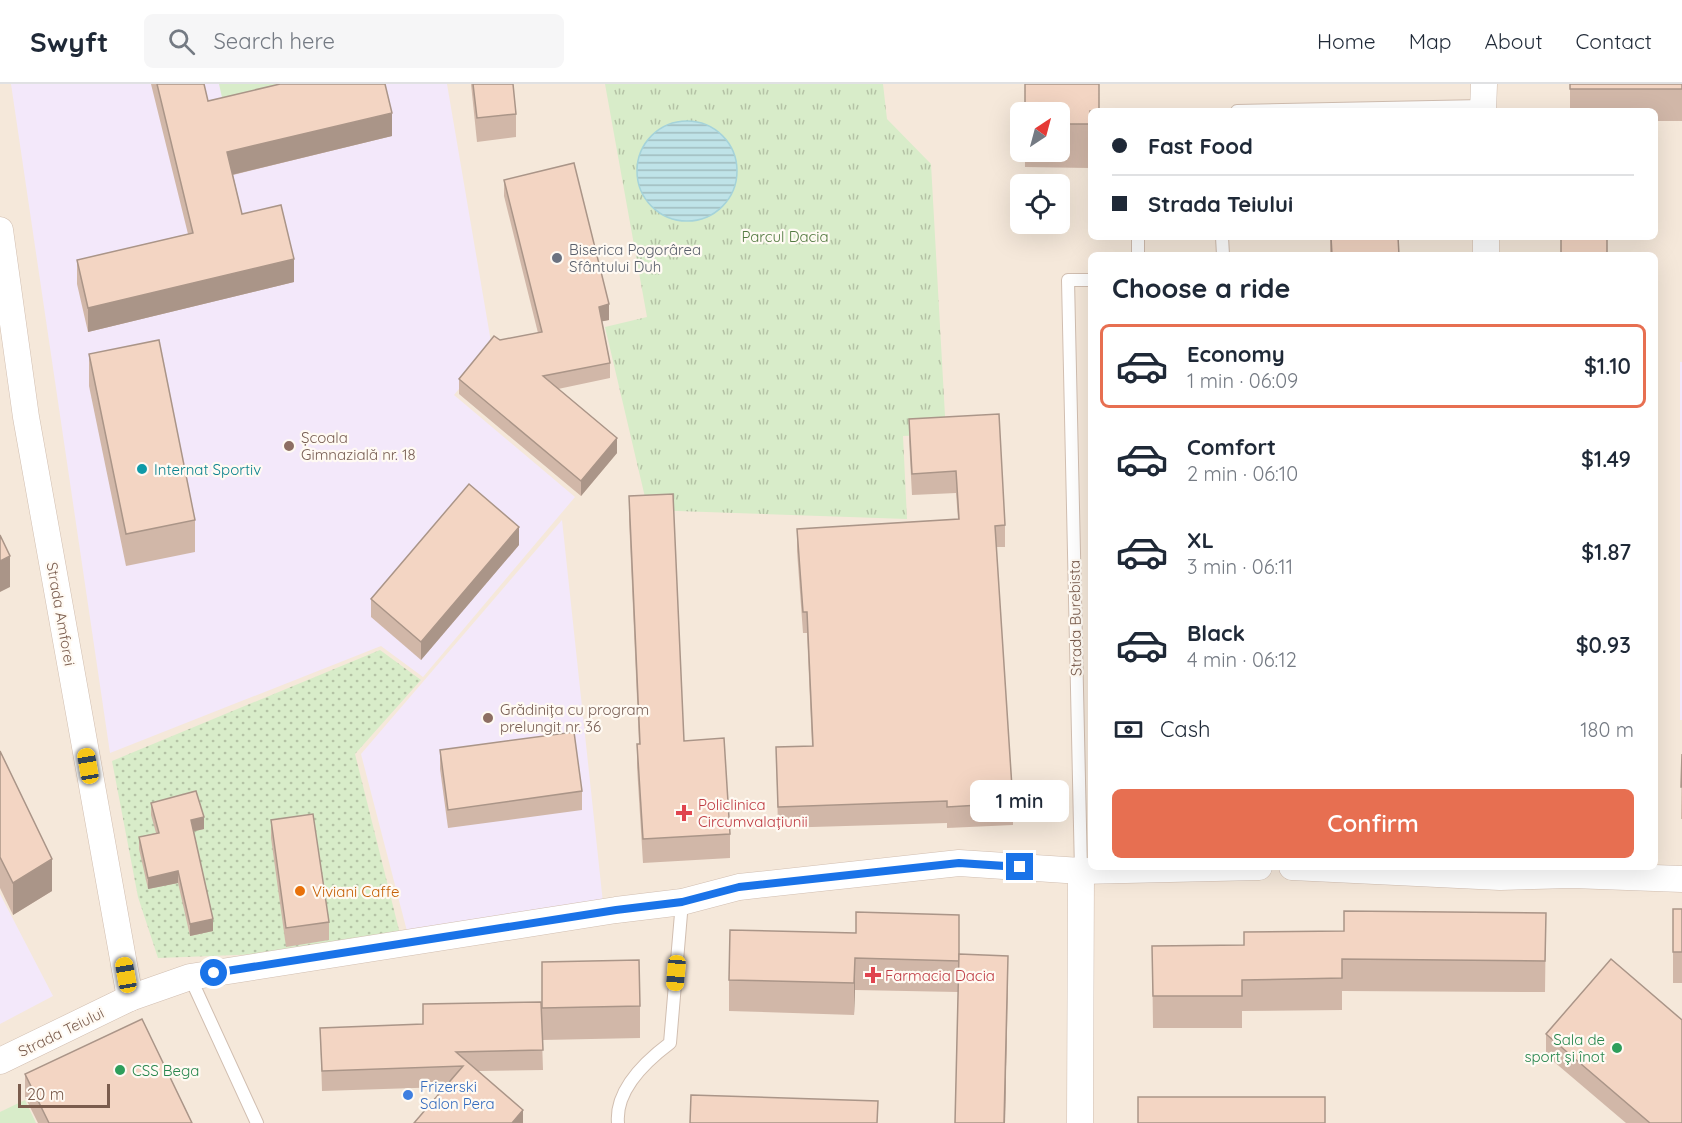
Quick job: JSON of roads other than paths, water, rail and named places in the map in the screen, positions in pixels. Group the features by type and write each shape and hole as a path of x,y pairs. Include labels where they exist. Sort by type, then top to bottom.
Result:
{"street":[{"name":"Strada Amforei","path":"0,230 26,417 130,998"},
{"name":"Strada Teiului","path":"0,1061 130,998 190,977 604,912 682,902 739,887 959,863 1081,872 1152,870"},
{"path":"1417,870 1682,879"},
{"name":"Strada Burebista","path":"1080,1123 1081,872"}],"lane":[{"path":"1304,108 1483,100"},
{"name":"Strada Burebista","path":"1081,872 1068,280 1088,280"},
{"path":"618,1123 622,1100 637,1073 648,1060 670,1043 682,902"},
{"path":"190,977 257,1123"}],"water":[{"path":"687,121 706,125 722,136 733,152 737,171 733,190 722,206 706,217 687,221 668,217 652,206 641,190 637,171 641,152 652,136 668,125"}],"place":[{"name":"Biserica Pogorârea Sfântului Duh","path":"557,258"},
{"name":"Școala Gimnazială nr. 18","path":"289,446"},
{"name":"Internat Sportiv","path":"142,469"},
{"name":"Grădinița cu program prelungit nr. 36","path":"488,718"},
{"name":"Policlinica Circumvalațiunii","path":"684,813"},
{"name":"Viviani Caffe","path":"300,891"},
{"name":"Farmacia Dacia","path":"873,975"},
{"name":"Sala de sport și înot","path":"1617,1048"},
{"name":"CSS Bega","path":"120,1070"},
{"name":"Frizerski Salon Pera","path":"408,1095"}],"park label":[{"name":"Parcul Dacia","path":"785,236"}]}
